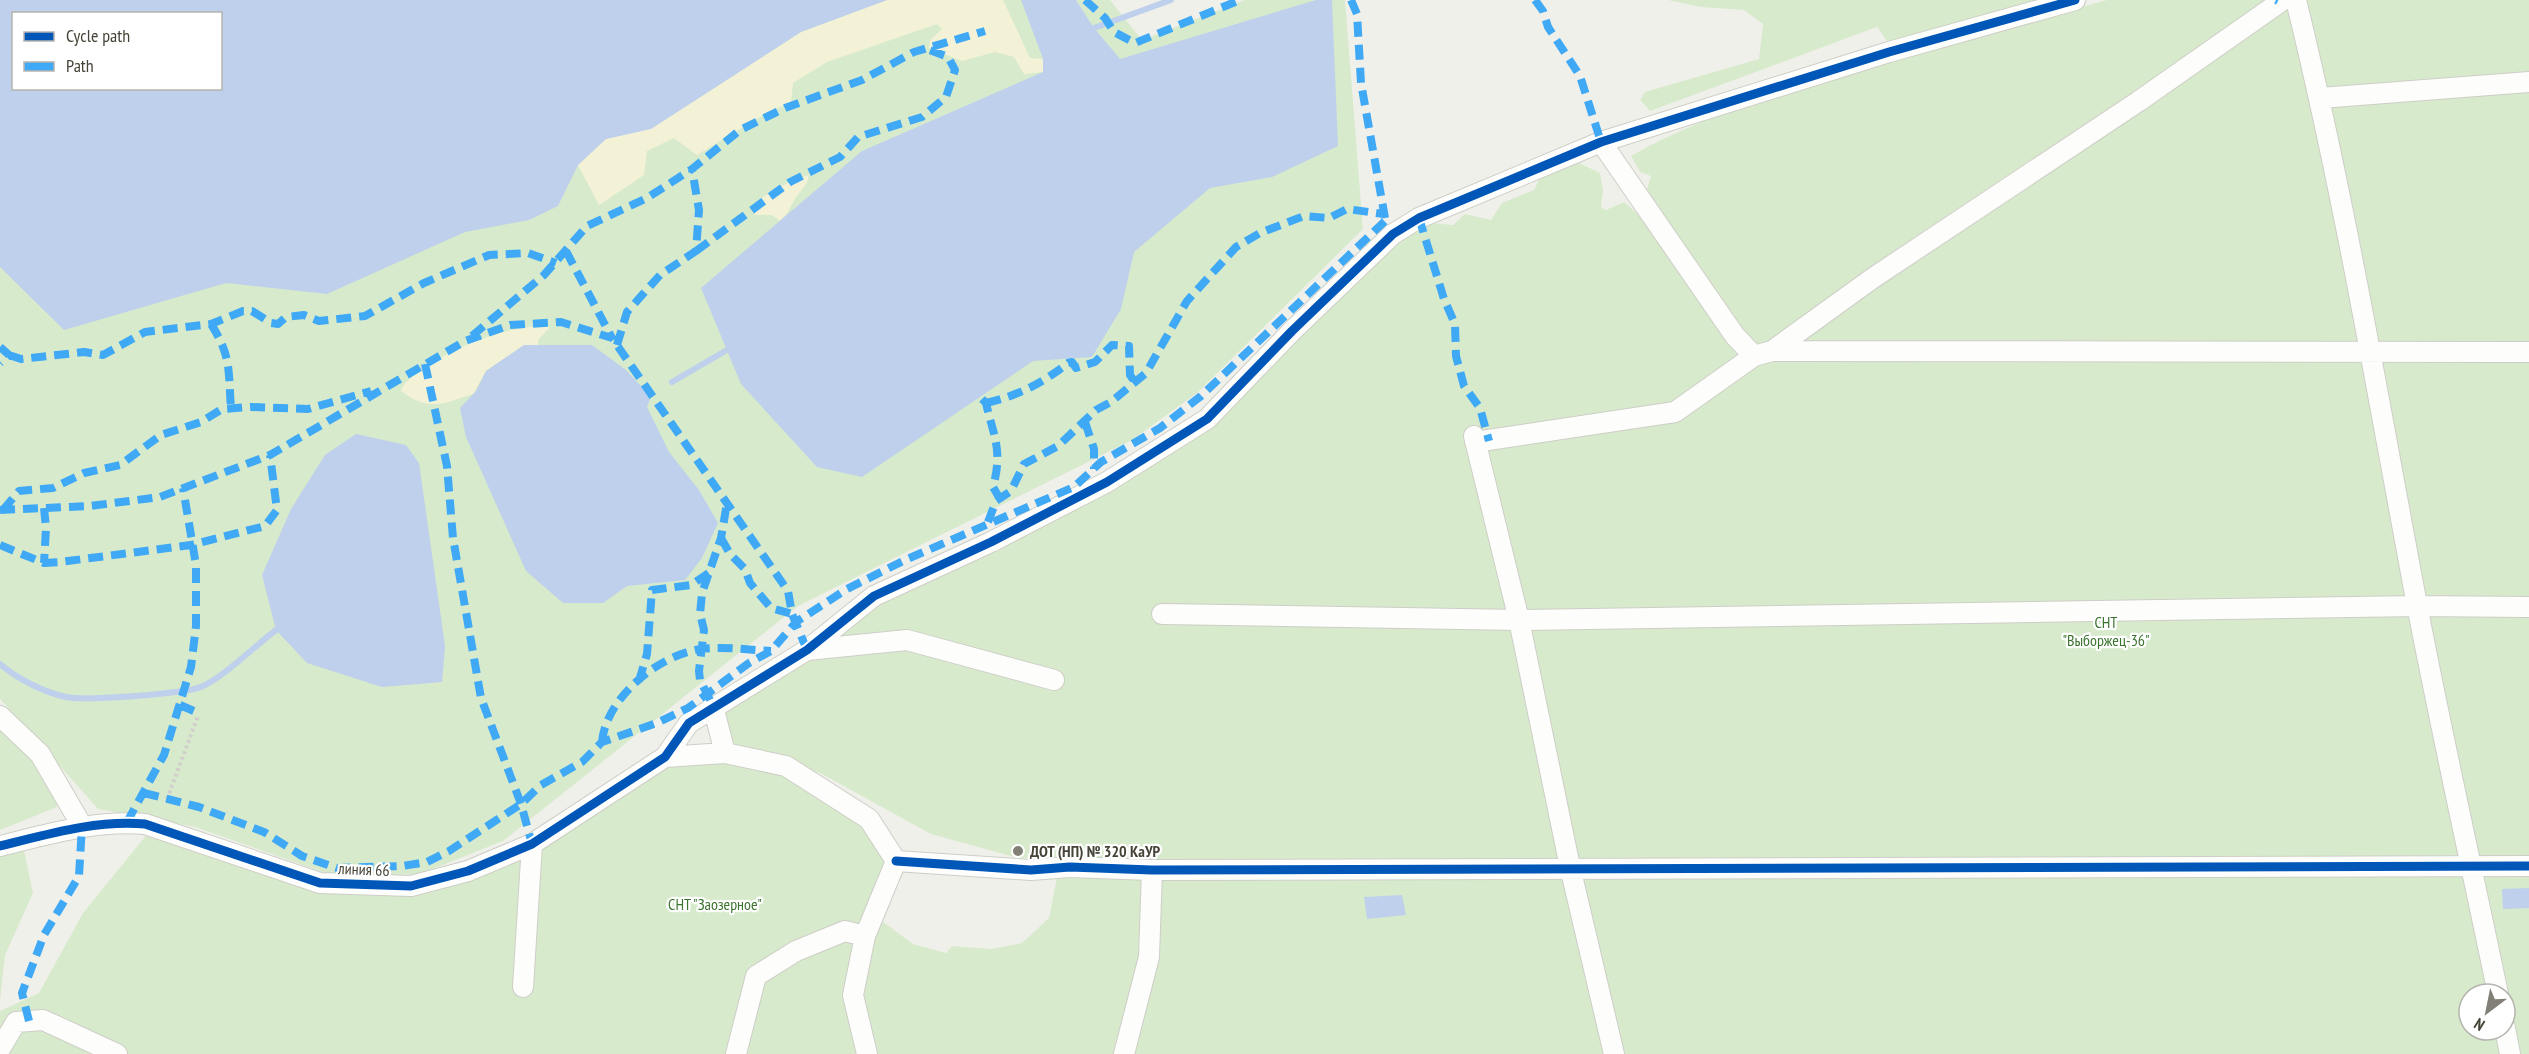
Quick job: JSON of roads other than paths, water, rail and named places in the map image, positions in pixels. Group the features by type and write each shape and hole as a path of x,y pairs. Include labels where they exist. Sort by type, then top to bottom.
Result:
{"street":[{"path":"725,753 714,706 807,650 873,596 991,542 1107,482 1207,418 1292,331 1404,226 1601,142 1974,26 2075,0"},
{"path":"1614,1054 1570,867 1519,620 1474,439 1675,412 2139,101 2283,0"},
{"path":"2296,0 2320,98 2418,606 2495,982"},
{"path":"2320,98 2529,82"},
{"path":"1601,142 1735,336 1763,354 2529,352"},
{"path":"1162,614 1519,620 2418,606 2529,607"},
{"path":"807,650 907,640 1054,680"},
{"name":"линия 66","path":"0,846 82,826 117,821 145,824 320,883 411,886 468,871 532,844 665,757 688,723 714,706"},
{"path":"0,716 40,754 82,826"},
{"path":"665,757 725,753 786,766 869,819 896,861"},
{"path":"523,987 532,844"},
{"path":"896,861 1031,870 1070,867 1152,870 2529,866"},
{"path":"867,1054 854,996 865,936 896,861"},
{"path":"1124,1054 1149,957 1152,870"},
{"path":"736,1054 756,976 796,951 844,931 865,936"},
{"path":"0,1049 16,1022 43,1020 117,1054"}],"water":[{"path":"0,0 887,0 801,32 651,129 606,139 578,165 558,206 529,220 465,232 327,294 226,283 64,330 0,267"},
{"path":"1021,0 1076,0 1094,28 1120,59 1316,0 1332,0 1338,146 1272,177 1210,188 1134,252 1121,309 1092,357 1033,361 862,477 817,467 741,384 701,288 862,151 1043,72 1043,59"},
{"path":"524,345 592,345 626,370 651,397 647,407 669,452 699,490 718,523 702,558 685,580 627,586 603,603 563,603 526,571 466,437 460,408 476,391 486,371"},
{"path":"356,434 406,445 419,463 445,646 442,682 382,687 307,663 276,630 262,575 291,509 325,455"},
{"path":"2529,888 2529,908 2503,909 2502,889"},
{"path":"1402,895 1406,915 1367,919 1364,897"}],"waterway":[{"path":"1094,28 1171,0"},
{"path":"672,382 727,350"},
{"path":"0,664 31,684 66,697 113,697 177,692 203,686 212,681 276,630"}],"place":[{"name":"ДОТ (НП) № 320 КаУР","path":"1018,851"}],"park label":[{"name":"СНТ \"Выборжец-36\"","path":"2106,631"},
{"name":"СНТ \"Заозерное\"","path":"715,904"}]}
